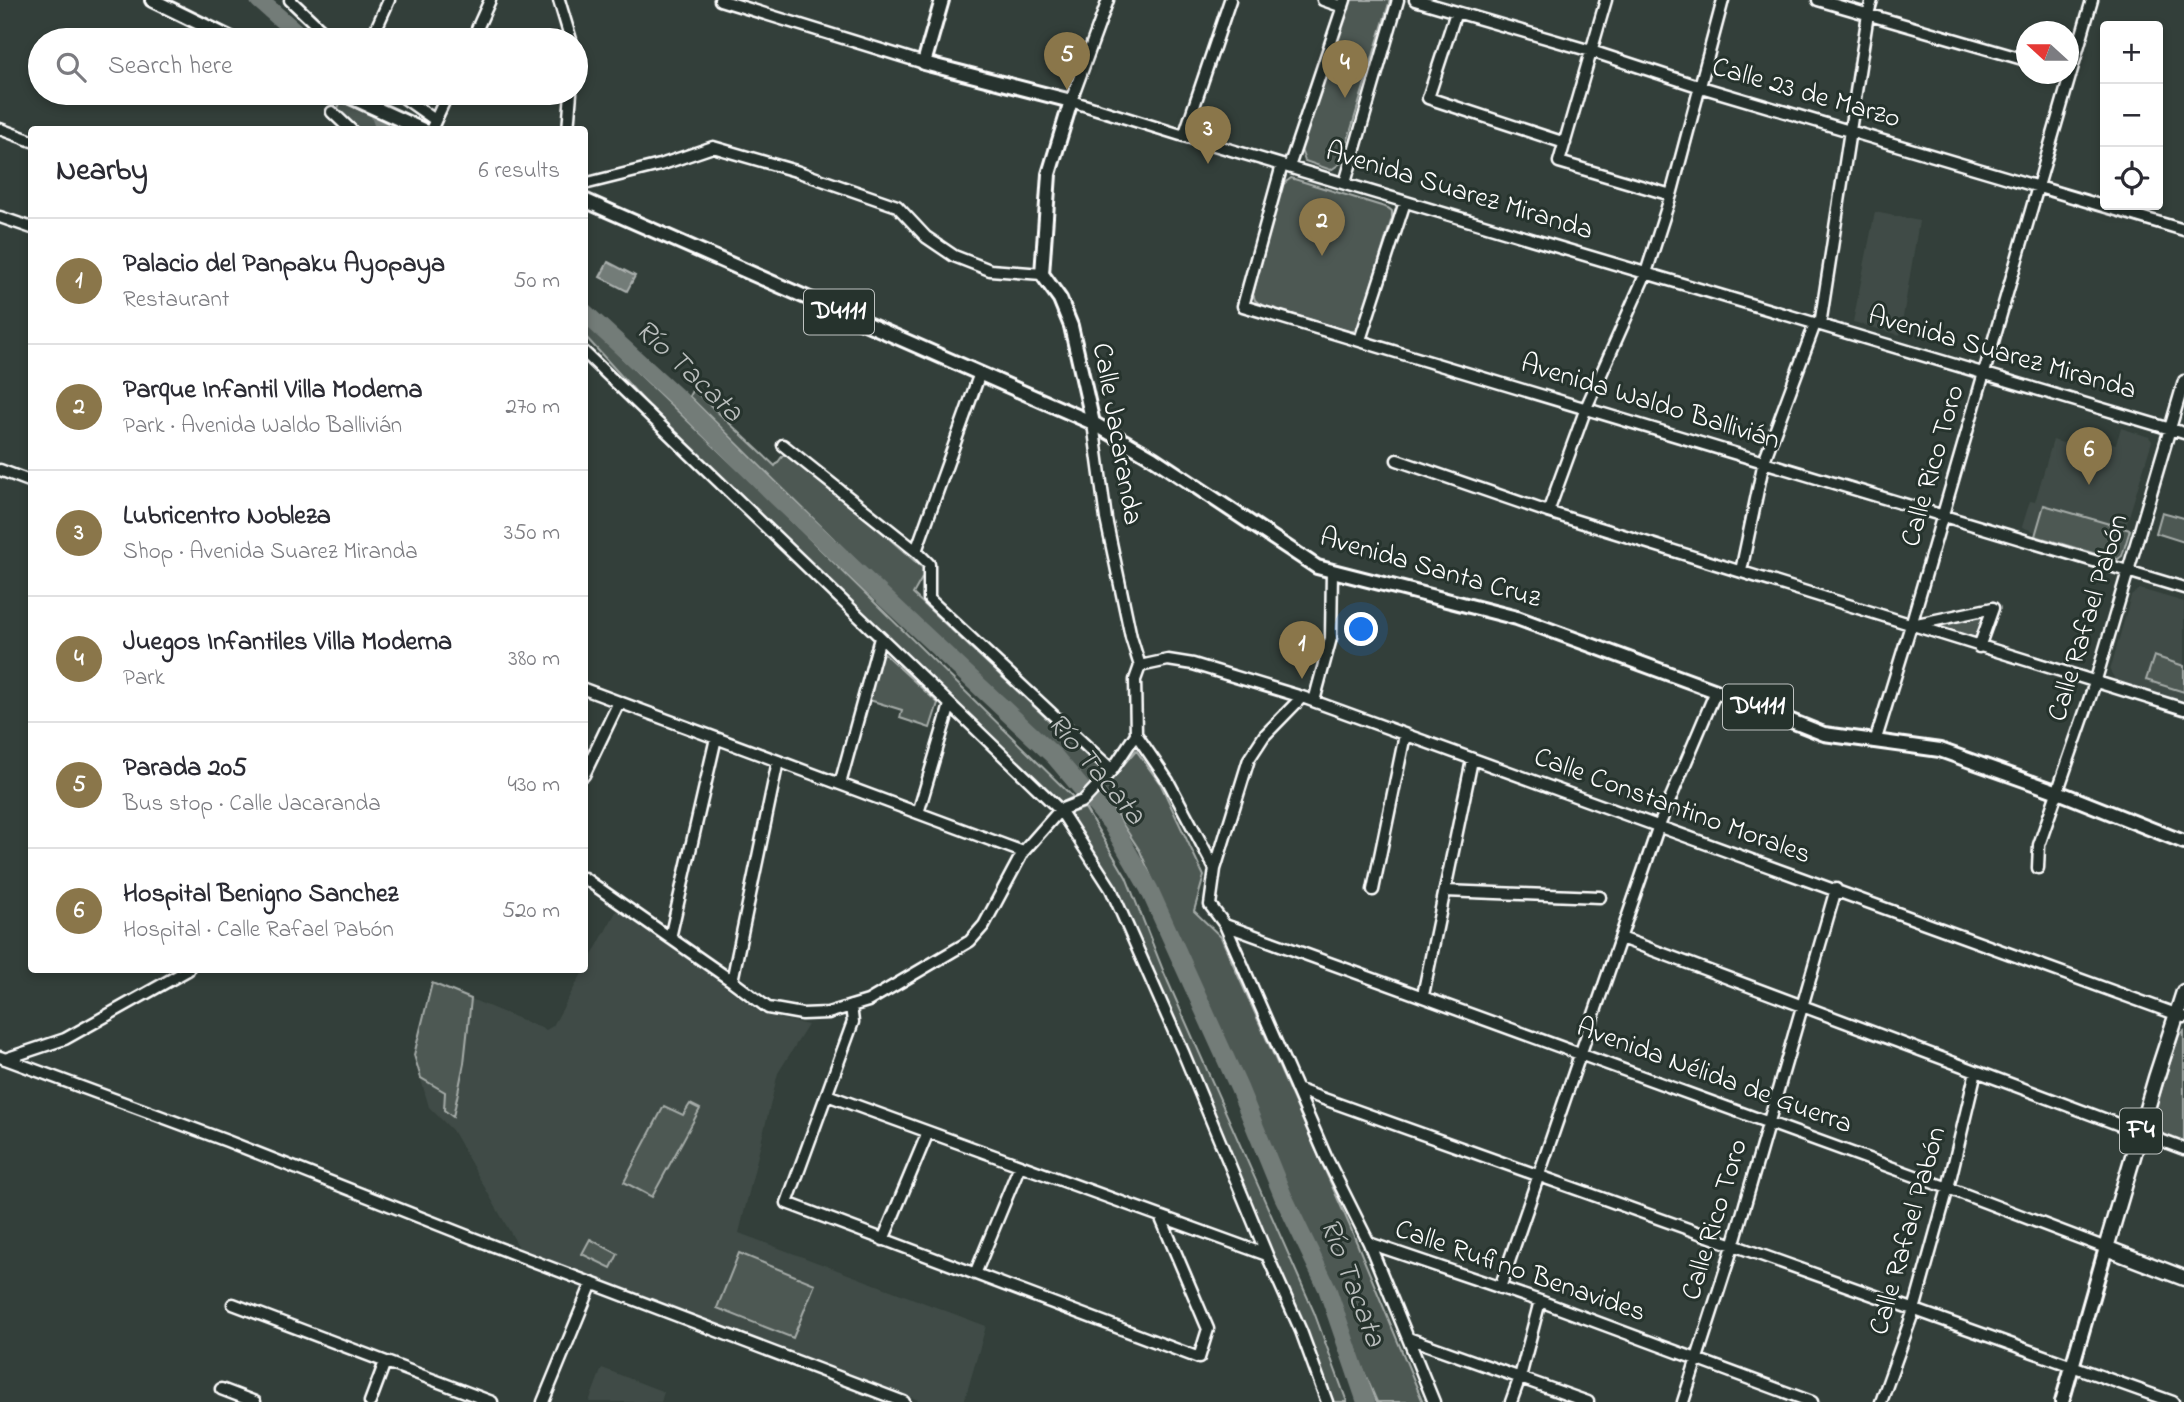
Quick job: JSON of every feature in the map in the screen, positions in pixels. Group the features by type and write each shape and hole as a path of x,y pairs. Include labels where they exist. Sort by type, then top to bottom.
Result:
{"highway":[{"name":"F4","path":"2106,1248 2140,1132 2181,1015 2184,992"},
{"name":"Avenida Nélida de Guerra","path":"2106,1248 2184,1278"}],"main road":[{"path":"152,0 209,28"},
{"path":"925,63 942,0"},
{"name":"Avenida Suarez Miranda","path":"925,63 1071,101"},
{"path":"1042,274 1049,174 1071,101"},
{"path":"368,105 415,126"},
{"name":"Avenida Santa Cruz","path":"588,202 1093,423 1153,458 1317,567 1517,618 1824,734 1940,750 2058,792 2184,842"},
{"name":"Calle Jacaranda","path":"1042,274 1060,299 1072,326 1093,423"},
{"path":"2062,1402 2106,1248"}],"street":[{"path":"290,0 319,28"},
{"path":"376,28 389,0"},
{"path":"477,28 490,0"},
{"path":"559,0 567,28"},
{"name":"Avenida Suarez Miranda","path":"720,0 925,63"},
{"path":"1071,101 1108,0"},
{"path":"1184,136 1230,0"},
{"path":"1286,166 1344,3 1323,0"},
{"path":"1345,183 1398,0"},
{"name":"Calle 23 de Marzo","path":"1415,0 2184,230"},
{"path":"1606,0 1559,162 1671,195"},
{"path":"1548,512 1586,408 1646,273 1671,195 1723,0"},
{"path":"1818,0 2016,57"},
{"path":"1741,571 1764,461 1818,325 1872,0"},
{"name":"Calle Rico Toro","path":"2079,41 2092,0"},
{"path":"1456,12 1428,98 1565,143"},
{"name":"Calle Rico Toro","path":"1875,742 1943,517 2066,84"},
{"name":"Avenida Suarez Miranda","path":"1071,101 2184,433"},
{"path":"410,105 433,125 442,105"},
{"path":"568,126 570,105"},
{"path":"332,112 347,126"},
{"path":"0,130 28,140"},
{"path":"588,183 713,147 808,175 897,206 926,237 954,256 990,270 1042,274"},
{"name":"Avenida Waldo Ballivián","path":"1286,166 1243,306 2184,588"},
{"path":"1360,340 1405,202"},
{"path":"0,217 28,227"},
{"path":"588,356 1060,810 1111,889 1301,1331 1327,1402"},
{"path":"916,551 980,373"},
{"name":"Calle Rafael Pabón","path":"2038,868 2039,845 2095,683 2184,382"},
{"name":"Calle Jacaranda","path":"1093,423 1106,519 1131,637 1140,666 1135,680 1136,734"},
{"path":"783,445 916,551 929,564 929,599 1112,770"},
{"path":"1397,460 1548,512 2184,709"},
{"path":"0,470 28,480"},
{"path":"1314,701 1331,638 1332,571"},
{"path":"1911,625 1993,608 1979,646"},
{"path":"840,784 880,638"},
{"name":"Calle Constantino Morales","path":"1140,666 1168,660 1193,664 1314,701 1658,828 1836,889 2181,1015"},
{"path":"588,690 1023,852"},
{"path":"1500,1288 1658,828 1716,691"},
{"path":"1302,697 1264,736 1249,759 1215,869 1210,905 1225,925 1326,1157 1369,1243 1434,1402"},
{"path":"588,767 620,702"},
{"path":"918,813 950,705"},
{"path":"588,881 768,1008 802,1014 828,1013 868,1001 970,941 984,925 1023,852 1060,810 1083,802 1112,770 1136,734 1168,780 1215,869"},
{"path":"1373,890 1405,735"},
{"path":"670,938 716,738"},
{"path":"1423,995 1472,760"},
{"path":"732,981 778,761"},
{"name":"Calle Rico Toro","path":"1683,1402 1733,1246 1836,889"},
{"path":"1445,891 1600,897"},
{"name":"Avenida Nélida de Guerra","path":"1225,925 1423,995 2106,1248"},
{"path":"1621,938 2184,1149"},
{"path":"3,1058 65,1039 183,973"},
{"path":"851,1006 853,1022 787,1203 1199,1358 1208,1329 1160,1216"},
{"path":"3,1058 227,1141 345,1189 904,1402"},
{"name":"Calle Rafael Pabón","path":"1881,1402 1914,1310 1948,1188 1976,1071"},
{"path":"1296,1089 2173,1402"},
{"path":"827,1095 1267,1255"},
{"path":"883,1240 928,1132"},
{"path":"975,1274 1020,1165"},
{"name":"Calle Rufino Benavides","path":"1369,1243 1540,1301 1812,1402"},
{"path":"543,1402 592,1283"},
{"path":"1511,1402 1540,1301"},
{"path":"233,1304 492,1402"},
{"path":"1408,1338 1588,1402"},
{"path":"370,1402 385,1362"},
{"path":"221,1389 255,1402"}],"shaded area":[{"path":"1350,0 1390,0 1341,163 1331,170 1305,161 1301,150"},
{"path":"339,105 349,105 379,119 378,126 354,126 337,111"},
{"path":"1291,178 1392,211 1359,326 1354,331 1261,305 1255,300 1253,294 1282,185"},
{"path":"1875,212 1919,221 1900,335 1853,322"},
{"path":"608,262 635,276 627,291 600,277"},
{"path":"588,325 1073,797 1059,804 657,415 588,339"},
{"path":"693,389 775,466 785,453 860,513 926,571 913,594 1101,769 1087,787 1022,717 900,604 689,396"},
{"path":"2121,428 2149,437 2152,441 2125,529 2045,505 2036,532 2022,527 2030,501 2035,502 2053,440 2101,455 2106,442 2116,444"},
{"path":"2044,505 2130,530 2122,556 2118,559 2110,558 2035,536"},
{"path":"2162,512 2184,518 2184,542 2156,533"},
{"path":"2140,589 2184,602 2184,701 2116,681 2110,671 2131,596"},
{"path":"1978,614 1984,619 1979,634 1974,638 1929,624"},
{"path":"879,649 938,703 930,728 900,718 902,710 863,698"},
{"path":"2154,656 2184,666 2184,692 2146,680"},
{"path":"1136,750 1161,785 1204,876 1194,911 1221,937 1349,1224 1423,1402 1377,1402 1140,851 1101,791"},
{"path":"1085,808 1126,877 1165,975 1314,1312 1347,1402 1331,1402 1307,1334 1117,891 1068,814"},
{"path":"617,910 646,928 764,1015 808,1025 778,1073 739,1233 986,1326 964,1402 924,1402 521,1251 452,1130 429,1107 414,1055 432,983 546,1030 553,1026 582,973 588,973 588,963"},
{"path":"432,983 471,999 464,1063 453,1117 444,1110 445,1092 421,1078 414,1055"},
{"path":"2184,1031 2184,1142 2153,1130 2150,1124 2179,1035"},
{"path":"690,1104 700,1109 652,1197 624,1182 664,1106 683,1115"},
{"path":"590,1239 618,1254 611,1268 582,1254"},
{"path":"739,1253 815,1284 793,1338 717,1308"},
{"path":"602,1368 664,1392 661,1402 589,1402"}],"waterway":[{"name":"Río Tacata","path":"259,0 291,28"},
{"name":"Río Tacata","path":"377,105 384,126"},
{"name":"Río Tacata","path":"588,316 1055,757 1111,823 1149,889 1239,1088 1283,1196 1327,1288 1366,1402"}],"place":[{"name":"Parada 205","path":"1067,90"},
{"name":"Juegos Infantiles Villa Moderna","path":"1345,98"},
{"name":"Lubricentro Nobleza","path":"1208,164"},
{"name":"Parque Infantil Villa Moderna","path":"1322,256"},
{"name":"Hospital Benigno Sanchez","path":"2089,485"},
{"name":"Palacio del Panpaku Ayopaya","path":"1302,679"}]}
